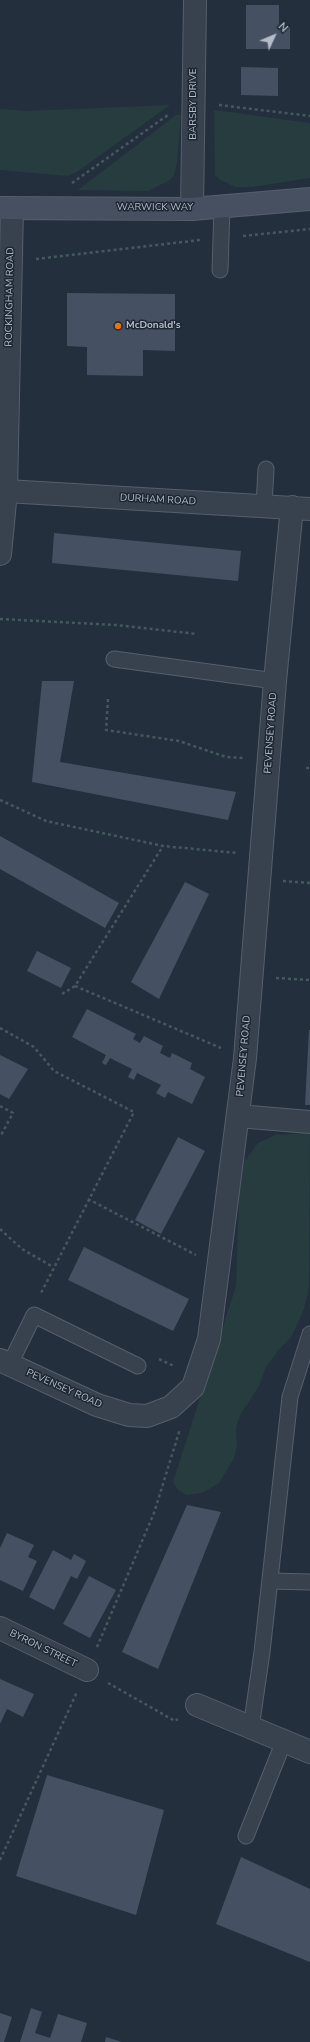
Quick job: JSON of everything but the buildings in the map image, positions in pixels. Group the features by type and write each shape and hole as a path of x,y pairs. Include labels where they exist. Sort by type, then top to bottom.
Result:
{"street":[{"name":"BARSBY DRIVE","path":"192,209 195,0"},
{"name":"WARWICK WAY","path":"6,208 192,209 310,199"},
{"name":"ROCKINGHAM ROAD","path":"0,554 6,491 6,208"},
{"name":"DURHAM ROAD","path":"6,491 301,508"},
{"name":"PEVENSEY ROAD","path":"5,1362 97,1405 129,1414 147,1416 171,1407 194,1387 209,1339 238,1116 245,1058 274,681 301,508"},
{"path":"238,1116 310,1122"},
{"name":"BYRON STREET","path":"2,1632 87,1670"},
{"path":"197,1705 310,1752"}],"lane":[{"path":"220,270 222,207"},
{"path":"264,505 266,468"},
{"path":"114,659 274,681"},
{"path":"5,1362 34,1315 138,1366"},
{"path":"251,1728 270,1581 290,1397 310,1334"},
{"path":"270,1581 310,1582"},
{"path":"246,1836 284,1742"}],"path":[{"path":"66,183 74,183 177,109 214,105 310,116"},
{"path":"34,259 310,229"},
{"path":"0,619 116,625 197,634"},
{"path":"108,698 106,730 179,741 226,757 268,760"},
{"path":"0,800 46,821 163,846 261,855"},
{"path":"62,994 74,986 163,846"},
{"path":"251,977 310,980"},
{"path":"74,986 245,1058"},
{"path":"0,1028 34,1047 54,1071 134,1112 37,1300"},
{"path":"0,1106 13,1113 0,1137"},
{"path":"88,1199 219,1267"},
{"path":"0,1229 22,1249 53,1268"},
{"path":"158,1358 197,1378"},
{"path":"0,1860 87,1670 154,1513 182,1424"},
{"path":"87,1670 175,1721 197,1705"}],"green space":[{"path":"170,105 77,172 68,176 0,170 0,109 28,111"},
{"path":"214,110 310,123 310,178 252,187 236,187 220,180 215,175"},
{"path":"176,115 181,115 177,163 174,175 170,180 148,191 78,190"},
{"path":"310,1133 309,1286 304,1309 292,1336 277,1352 266,1367 259,1386 240,1415 236,1428 237,1445 234,1458 219,1483 202,1493 186,1495 178,1490 173,1482 236,1286 240,1167 258,1143 275,1135"}],"place":[{"name":"McDonald's","path":"118,326"}]}
